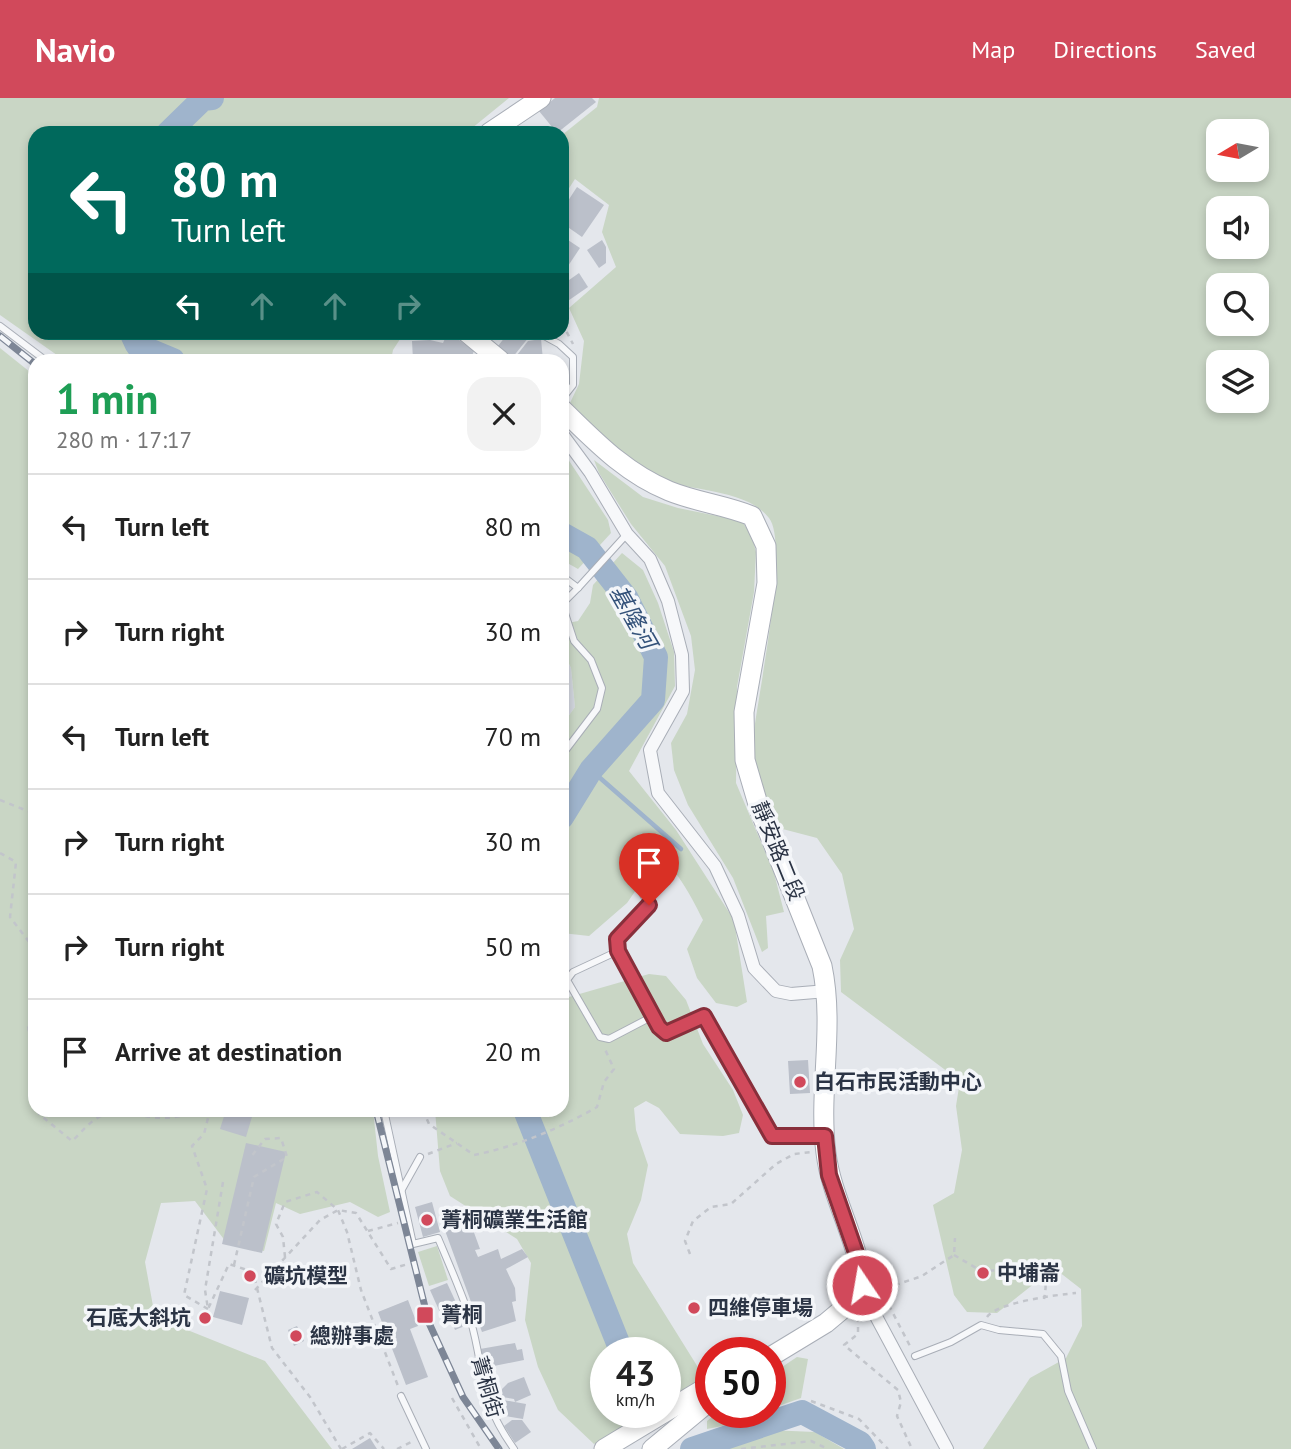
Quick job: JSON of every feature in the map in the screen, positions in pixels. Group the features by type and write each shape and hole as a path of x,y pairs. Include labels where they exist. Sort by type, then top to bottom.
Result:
{"main road":[{"path":"499,126 541,98"},
{"path":"476,340 493,354"},
{"name":"靜安路二段","path":"569,416 618,463 642,478 670,492 752,516 761,531 766,546 767,583 744,712 745,760 760,811 811,935 827,991 825,1143 829,1175 871,1295"},
{"path":"786,1347 871,1295"},
{"path":"604,1449 695,1394"},
{"path":"652,1449 695,1413"}],"street":[{"path":"569,444 590,472 627,534 650,559 668,601 682,655 683,691 650,750 658,793 715,866 738,915 754,968 776,991 791,994 827,991"},
{"path":"871,1295 947,1449"}],"lane":[{"path":"0,326 37,354"},
{"path":"552,340 573,358 573,385 569,390"},
{"path":"569,597 627,534"},
{"path":"569,581 578,587"},
{"path":"569,626 574,641 591,660 602,688 597,709 569,746"},
{"path":"642,893 649,905 617,939 618,951 659,1027 666,1033 704,1016 772,1136 825,1143"},
{"path":"569,977 573,972 618,951"},
{"path":"569,983 600,1037 609,1039 653,1016"},
{"name":"菁桐街","path":"385,1117 414,1244 438,1238 470,1320 486,1401 497,1426 514,1449"},
{"path":"401,1191 420,1157"},
{"path":"915,1356 951,1342 981,1325 999,1330 1043,1334 1060,1356 1068,1391 1093,1449"},
{"path":"401,1396 426,1449"}],"path":[{"path":"0,800 28,811"},
{"path":"0,853 16,862 10,917 28,940"},
{"path":"426,1117 429,1124 474,1155 491,1152 575,1120 597,1107 604,1082 614,1069 600,1037"},
{"path":"43,1117 72,1141 99,1117"},
{"path":"140,1117 182,1117"},
{"path":"207,1117 204,1134 192,1146 207,1189 184,1295 208,1309"},
{"path":"234,1265 254,1177 287,1157 281,1138 265,1139 250,1157"},
{"path":"420,1157 457,1143"},
{"path":"690,1254 685,1241 693,1222 711,1207 732,1203 776,1164 794,1154 825,1143"},
{"path":"208,1309 205,1290 223,1182"},
{"path":"285,1257 284,1237 276,1224 285,1202 317,1192 338,1210 347,1232 360,1290 401,1396"},
{"path":"255,1290 320,1220 338,1210 356,1213 391,1269 408,1264"},
{"path":"368,1231 408,1221"},
{"path":"954,1255 955,1238"},
{"path":"871,1295 922,1276 954,1255"},
{"path":"954,1255 983,1272 1033,1264 1043,1271 1047,1284 1044,1299"},
{"path":"208,1309 229,1264 253,1272 255,1290 272,1348 310,1397 342,1449 370,1433 384,1449"},
{"path":"871,1295 876,1277"},
{"path":"981,1325 992,1310 1076,1293"},
{"path":"871,1295 915,1356"},
{"path":"858,1314 858,1334 844,1345 898,1390 901,1402 897,1416 912,1449"},
{"path":"452,1398 481,1449"},
{"path":"811,1401 859,1419 888,1449"},
{"path":"397,1449 420,1437"},
{"path":"741,1449 811,1441 828,1449"}],"shaded area":[{"path":"569,664 571,668 575,707 569,715"}],"green space":[{"path":"0,98 509,98 475,126 28,126 28,335 0,315"},
{"path":"599,98 1291,98 1291,1449 983,1449 1030,1378 1066,1358 1082,1326 1081,1289 1054,1268 997,1313 967,1312 954,1295 933,1205 954,1193 962,1150 956,1106 960,1081 841,992 840,960 854,929 842,874 817,838 775,827 757,773 753,739 774,589 775,533 769,518 744,500 679,485 650,475 617,452 569,405 579,384 584,341 569,308 616,267 602,232 609,205 575,179 569,188 569,129 597,107"},
{"path":"36,340 399,340 392,354 55,354"},
{"path":"0,348 28,370 28,1117 374,1117 378,1156 390,1212 378,1217 350,1202 300,1214 276,1203 264,1251 226,1242 195,1201 161,1203 145,1262 155,1317 265,1361 332,1449 0,1449"},
{"path":"594,460 643,497 678,508 742,521 752,537 756,552 754,592 737,687 736,783 774,873 784,912 766,916 768,948 762,952 733,878 688,805 674,770 671,743 687,714 695,670 691,636 665,566 631,524 599,473"},
{"path":"569,461 608,520 611,533 578,569 569,564"},
{"path":"622,553 643,570 658,603 674,652 675,686 629,771 676,830 734,920 747,1002 737,1007 716,1003 697,978 687,949 703,920 677,875 650,849 639,845 632,864 636,890 627,903 589,936 569,934 569,715 575,707 569,664 569,623 578,621 590,603 593,585"},
{"path":"649,974 666,976 686,1000 703,1044 733,1090 743,1115 739,1133 723,1136 680,1134 659,1108 646,1101 634,1108 636,1130 648,1165 641,1200 627,1234 633,1263 679,1337 590,1337 590,1428 620,1428 594,1444 558,1410 538,1367 525,1320 531,1263 517,1239 450,1196 440,1171 436,1117 569,1117 569,997"},
{"path":"437,1246 448,1280 429,1286 418,1252"},
{"path":"681,1340 695,1363 695,1383 681,1391"},
{"path":"797,1357 808,1359 801,1398 786,1403 786,1364"},
{"path":"768,1430 815,1432 844,1449 716,1449"}],"building":[{"path":"555,98 592,98 596,102 566,126 551,126 539,111"},
{"path":"577,187 604,205 582,237 569,228 569,199"},
{"path":"602,240 606,247 606,263 599,268 587,250"},
{"path":"569,241 580,248 569,264"},
{"path":"579,273 588,287 569,300 569,280"},
{"path":"430,340 443,343 444,340 459,340 474,351 473,354 413,354 412,341"},
{"path":"503,340 527,340 515,354 507,354 498,346"},
{"path":"541,340 542,354 518,354 528,341"},
{"name":"白石市民活動中心","path":"808,1060 810,1093 790,1094 788,1061"},
{"path":"224,1117 252,1117 246,1137 220,1129"},
{"path":"246,1143 286,1152 262,1253 222,1244"},
{"name":"菁桐礦業生活館","path":"432,1202 440,1232 423,1237 415,1207"},
{"path":"468,1216 480,1249 475,1250 478,1257 498,1249 501,1259 522,1249 528,1257 506,1269 515,1288 516,1301 512,1302 516,1321 482,1332 443,1225"},
{"path":"447,1283 459,1309 442,1317 430,1290"},
{"path":"220,1291 249,1298 242,1325 213,1317"},
{"path":"408,1300 418,1326 410,1329 428,1377 406,1385 378,1312"},
{"path":"462,1311 467,1325 455,1330 449,1315"},
{"name":"總辦事處","path":"297,1326 304,1341 294,1346 288,1330"},
{"path":"515,1343 517,1350 522,1349 524,1360 484,1368 480,1349"},
{"path":"524,1377 531,1395 515,1402 514,1399 502,1397 502,1389 508,1383"},
{"path":"503,1400 526,1404 523,1419 500,1415"},
{"path":"512,1420 522,1420 531,1432 515,1443 504,1426"},
{"path":"370,1438 377,1449 352,1449"}],"waterway":[{"name":"基隆河","path":"175,126 203,99 212,98"},
{"name":"基隆河","path":"135,340 137,345 159,354"},
{"name":"基隆河","path":"569,538 587,548 627,599 656,657 653,700 591,770 569,806"},
{"path":"591,770 681,849"},
{"name":"基隆河","path":"528,1117 616,1337"},
{"name":"基隆河","path":"692,1449 802,1412 860,1443 864,1449"}],"railway":[{"path":"0,336 28,358"},
{"path":"378,1117 429,1323 463,1397 499,1449"}],"place":[{"name":"白石市民活動中心","path":"800,1082"},
{"name":"菁桐礦業生活館","path":"427,1220"},
{"name":"中埔崙","path":"983,1273"},
{"name":"礦坑模型","path":"250,1276"},
{"name":"四維停車場","path":"694,1308"},
{"name":"菁桐","path":"425,1315"},
{"name":"石底大斜坑","path":"205,1318"},
{"name":"總辦事處","path":"296,1336"}],"route":[{"path":"649,905 617,939 618,951 659,1027 666,1033 704,1016 772,1136 825,1136 829,1175 863,1273 862,1285"}]}
